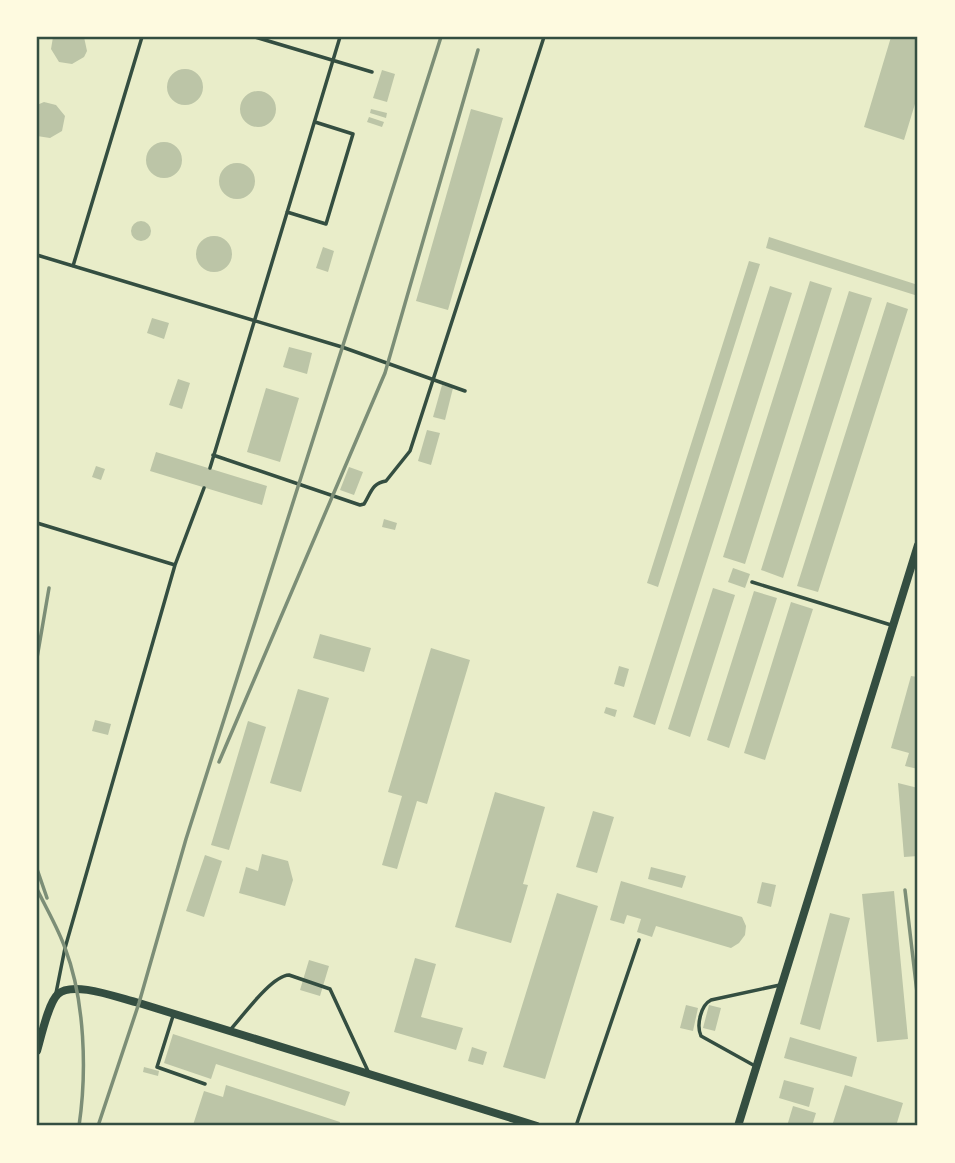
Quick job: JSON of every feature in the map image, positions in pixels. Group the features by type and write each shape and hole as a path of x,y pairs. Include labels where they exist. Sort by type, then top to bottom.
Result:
{"street":[{"path":"738,1126 918,545"},
{"path":"37,1051 55,998 63,991 77,988 174,1014 537,1126"}],"lane":[{"path":"73,266 142,37"},
{"path":"255,37 372,72"},
{"path":"210,468 340,37"},
{"path":"214,455 360,505 364,504 378,482 386,481 410,451 544,37"},
{"path":"287,212 326,224 353,134 315,122"},
{"path":"37,255 342,347 464,391"},
{"path":"55,998 65,948 175,565 204,488"},
{"path":"37,523 175,565"},
{"path":"752,582 893,626"},
{"path":"576,1126 639,940"},
{"path":"229,1031 283,975 326,986 334,994 369,1074"},
{"path":"756,1067 701,1036 699,1028 704,1007 712,1000 782,984"},
{"path":"174,1014 157,1067 205,1084"}],"building":[{"path":"53,37 84,37 87,51 84,57 72,64 59,62 51,49"},
{"path":"891,37 918,38 918,94 904,140 864,127"},
{"path":"185,69 198,74 203,87 198,100 185,105 172,100 167,87 172,74"},
{"path":"382,70 395,74 387,102 373,98"},
{"path":"258,91 271,96 276,109 271,122 258,127 245,122 240,109 245,96"},
{"path":"44,102 56,105 65,116 62,131 50,138 37,136 37,105"},
{"path":"371,109 387,113 386,118 370,113"},
{"path":"471,109 503,118 448,310 416,301"},
{"path":"369,117 384,122 382,127 367,122"},
{"path":"164,142 177,147 182,160 177,173 164,178 151,173 146,160 151,147"},
{"path":"237,163 250,168 255,181 250,194 237,199 224,194 219,181 224,168"},
{"path":"141,221 148,224 151,231 148,238 141,241 134,238 131,231 134,224"},
{"path":"214,236 227,241 232,254 227,267 214,272 201,267 196,254 201,241"},
{"path":"769,237 918,285 918,296 766,248"},
{"path":"323,247 334,251 328,272 316,268"},
{"path":"749,261 760,264 658,587 647,583"},
{"path":"810,281 832,288 745,564 723,557"},
{"path":"770,286 792,293 655,725 633,717"},
{"path":"849,291 872,298 783,578 761,570"},
{"path":"887,302 908,309 818,592 797,586"},
{"path":"152,318 169,323 164,339 147,333"},
{"path":"289,347 312,353 307,374 283,367"},
{"path":"178,379 190,383 182,409 169,405"},
{"path":"442,385 453,388 445,420 433,417"},
{"path":"266,388 299,398 280,462 247,452"},
{"path":"427,430 440,433 431,465 418,461"},
{"path":"156,452 267,486 262,505 150,471"},
{"path":"96,466 105,469 101,480 92,477"},
{"path":"349,467 363,472 354,495 340,490"},
{"path":"384,519 397,523 395,530 382,527"},
{"path":"733,568 750,574 745,588 728,582"},
{"path":"713,588 735,595 690,737 668,729"},
{"path":"754,591 777,598 729,748 707,740"},
{"path":"791,602 813,609 765,760 744,753"},
{"path":"320,634 371,648 364,672 313,658"},
{"path":"431,648 470,660 427,804 417,801 397,869 382,865 402,796 388,792"},
{"path":"619,666 629,669 624,687 614,684"},
{"path":"911,676 918,677 918,769 905,766 909,753 891,748"},
{"path":"298,689 329,698 301,792 270,783"},
{"path":"606,707 617,710 615,717 604,713"},
{"path":"95,720 111,724 108,735 92,731"},
{"path":"248,721 266,727 229,850 211,845"},
{"path":"898,783 918,788 918,856 904,857"},
{"path":"495,792 545,807 523,884 528,885 511,943 455,927"},
{"path":"593,811 614,817 597,873 576,867"},
{"path":"262,854 288,861 293,880 285,906 239,893 246,867 258,871"},
{"path":"205,855 222,861 204,917 186,911"},
{"path":"651,867 686,876 682,888 648,879"},
{"path":"621,881 742,917 746,926 745,935 731,948 656,926 652,937 637,932 641,919 627,915 624,924 610,920"},
{"path":"762,882 776,885 771,907 757,903"},
{"path":"894,891 908,1039 877,1042 862,894"},
{"path":"557,893 598,906 545,1079 503,1067"},
{"path":"830,913 850,918 820,1030 800,1024"},
{"path":"415,958 436,964 421,1017 463,1028 456,1050 394,1032"},
{"path":"309,960 329,966 320,996 300,990"},
{"path":"686,1005 698,1008 693,1031 680,1028"},
{"path":"709,1005 721,1008 715,1031 703,1028"},
{"path":"173,1034 350,1092 345,1106 216,1064 211,1079 164,1063"},
{"path":"790,1037 857,1057 852,1077 784,1058"},
{"path":"472,1047 487,1052 483,1065 468,1061"},
{"path":"144,1067 159,1071 158,1076 143,1072"},
{"path":"784,1080 814,1088 809,1107 779,1098"},
{"path":"226,1085 340,1122 339,1126 193,1125 204,1091 223,1097"},
{"path":"845,1085 903,1103 896,1126 832,1126"},
{"path":"793,1106 816,1113 812,1126 787,1126"}],"railway":[{"path":"98,1126 139,1003 186,839 441,37"},
{"path":"219,762 385,373 478,50"},
{"path":"37,658 49,588"},
{"path":"37,869 47,898"},
{"path":"37,889 62,941 77,990 83,1060 79,1126"},
{"path":"905,890 918,1001"}]}
